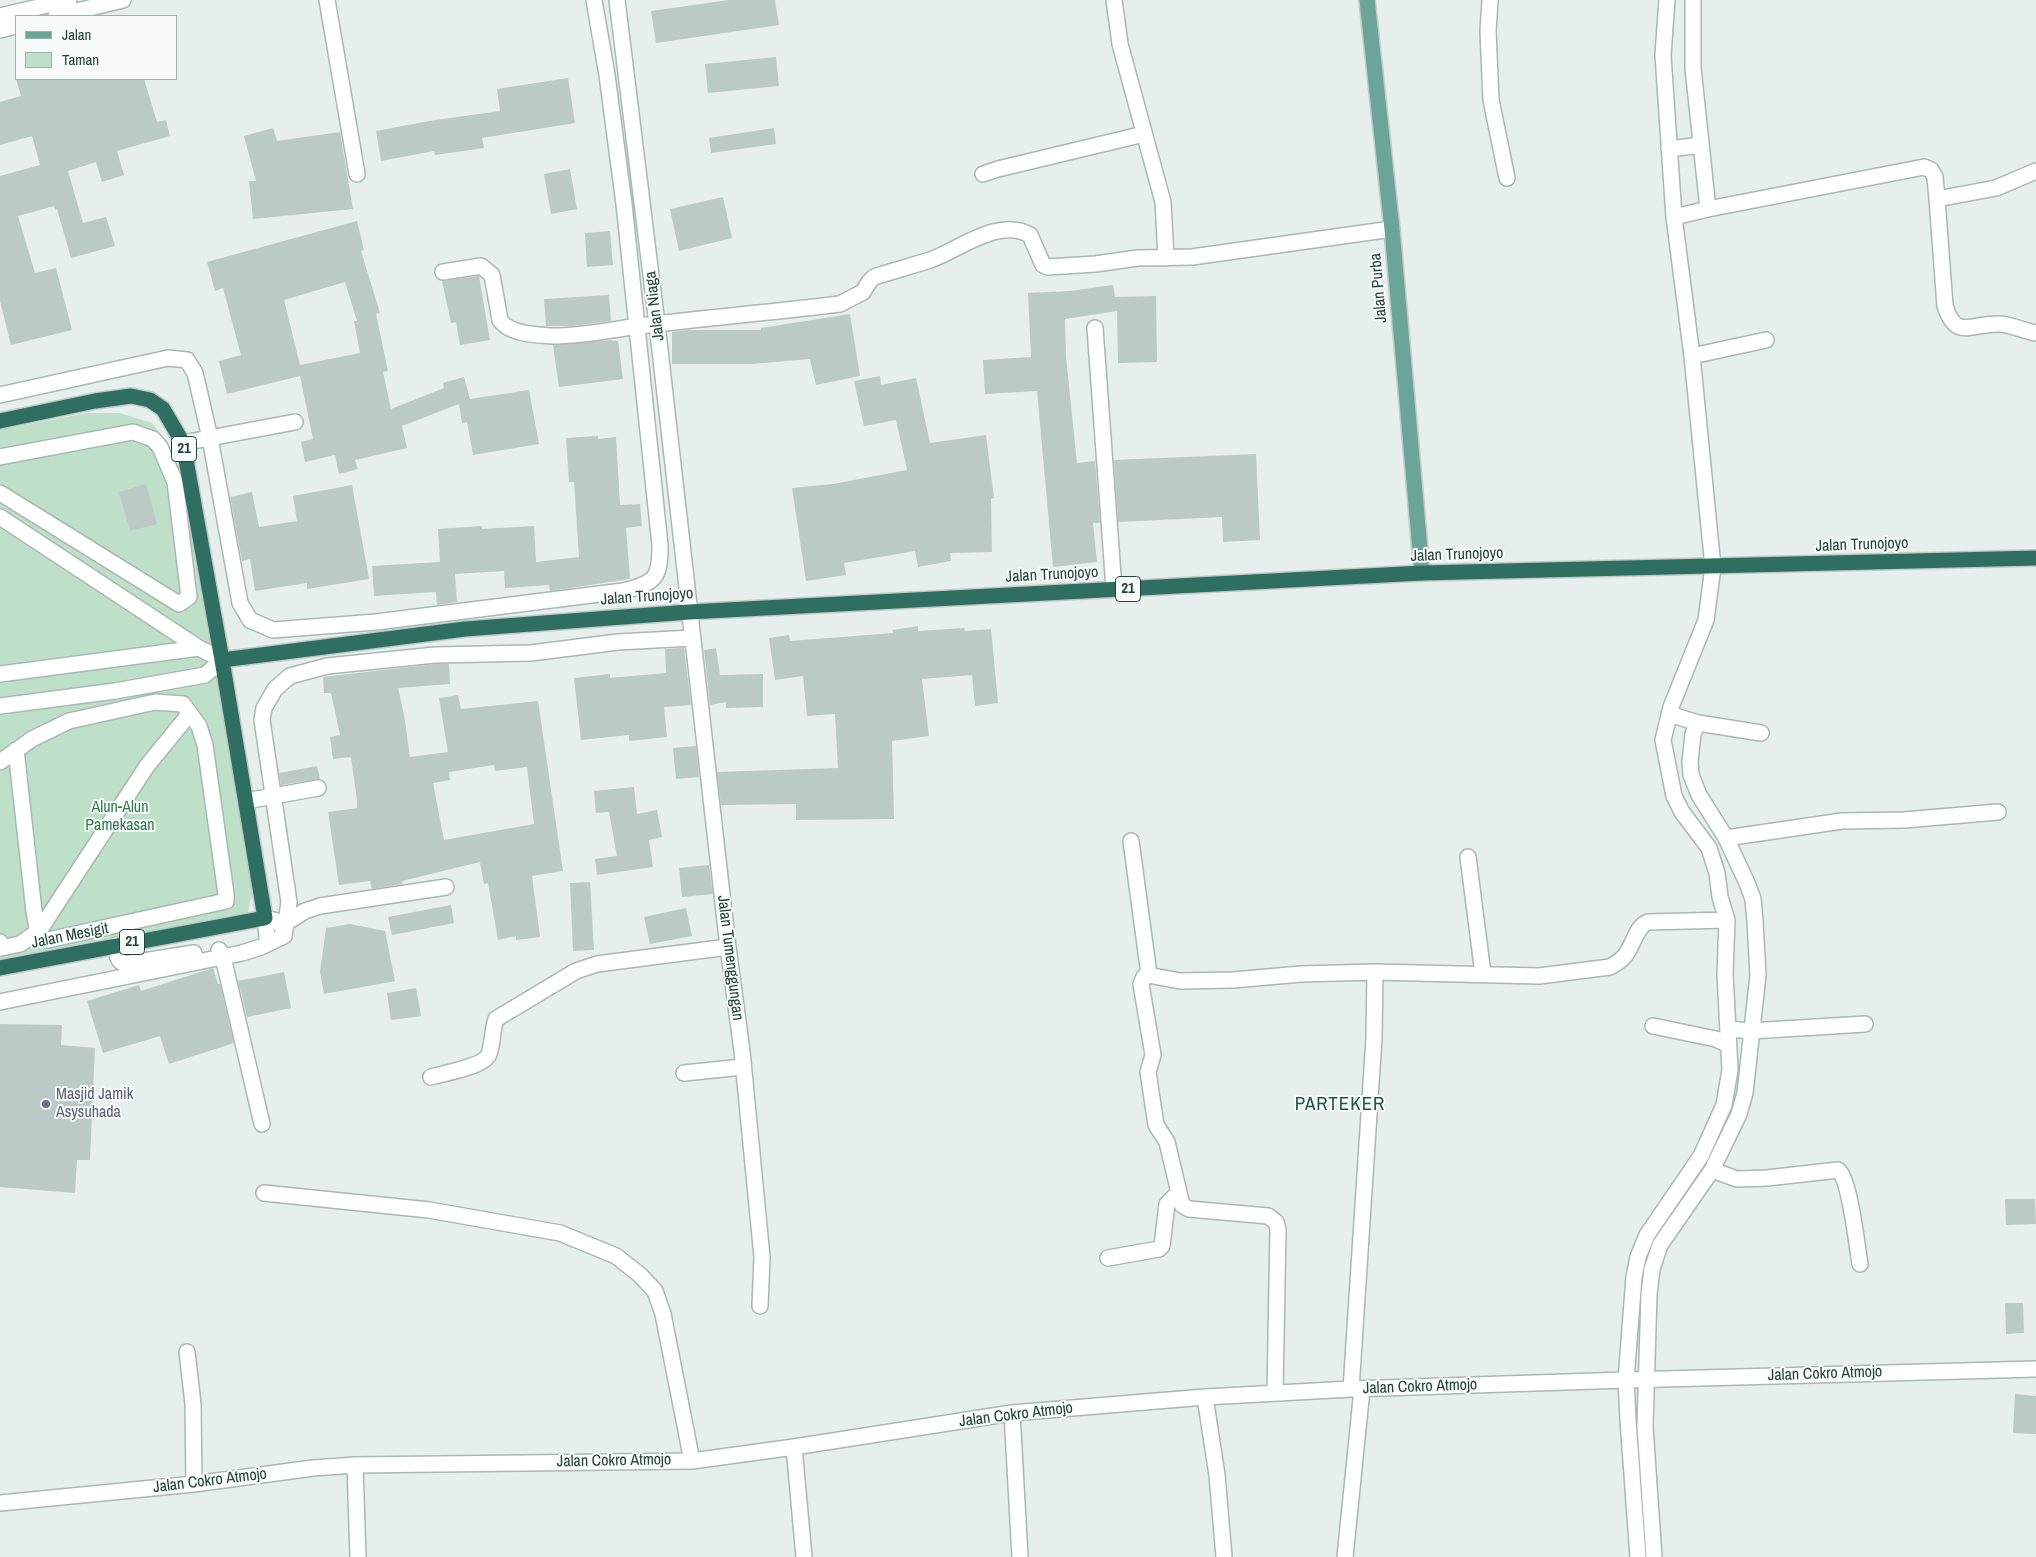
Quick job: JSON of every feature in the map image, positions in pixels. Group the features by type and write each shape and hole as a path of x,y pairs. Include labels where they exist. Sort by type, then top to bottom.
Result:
{"highway":[{"name":"21","path":"0,421 95,401 130,396 150,400 163,410 183,443 189,468 265,918"},
{"name":"Jalan Trunojoyo","path":"222,660 465,629 689,612 1422,573 2036,558"},
{"name":"Jalan Mesigit","path":"0,968 265,918"}],"main road":[{"name":"Jalan Purba","path":"1367,0 1392,230 1422,573"}],"street":[{"path":"0,16 69,0"},
{"path":"60,15 123,0"},
{"path":"327,0 357,174"},
{"path":"0,395 168,358 187,360 195,373 210,438 240,603 250,620 273,630 376,622 639,587 653,580 660,568 660,545 622,185 607,75 594,0"},
{"name":"Jalan Niaga","path":"617,0 657,324 689,612"},
{"path":"1114,0 1120,44 1163,202 1166,258"},
{"path":"1490,0 1488,30 1491,100 1508,178"},
{"path":"1667,0 1663,55 1684,147 1708,209"},
{"path":"1638,1557 1640,1481 1630,1313 1638,1257 1647,1235 1701,1156 1715,1144 1739,1114 1745,1093 1739,1030 1725,974 1728,920 1720,897 1717,873 1709,848 1682,812 1674,796 1663,740 1670,710 1706,620 1713,566 1692,356 1674,217 1693,68 1693,0"},
{"path":"0,30 15,26"},
{"path":"983,174 998,168 1144,134"},
{"path":"1674,217 1924,167 1931,170 1935,177 1945,306 1949,320 1954,326 1961,328 1998,324 2036,333"},
{"path":"1937,198 1996,188 2036,172"},
{"path":"443,272 482,266 492,275 500,320 504,326 551,336 590,334 637,326 840,304 863,292 874,277 930,260 970,239 1015,229 1030,235 1043,265 1048,267 1095,264 1138,258 1192,257 1392,230"},
{"path":"1095,328 1114,590"},
{"path":"1692,356 1766,340"},
{"path":"183,443 295,422"},
{"path":"0,457 133,432 153,438 160,447 174,482 189,596 179,604 0,493"},
{"path":"0,518 199,648 222,660 205,675 115,691 0,706"},
{"name":"Jalan Tumenggungan","path":"689,612 743,1067 762,1257 763,1272 760,1306"},
{"path":"116,945 118,958 121,963 125,964 261,947 284,936 289,902 262,720 264,708 275,689 290,676 328,666 435,655 531,653 618,642 692,638"},
{"path":"0,674 199,648"},
{"path":"0,762 16,750 32,739 69,721 155,702 183,704 199,726 205,745 226,900 48,940 42,938 34,911 16,750"},
{"path":"1670,710 1698,722 1761,733"},
{"path":"0,946 20,944 39,931 147,766 190,713"},
{"path":"1635,1380 1652,1269 1660,1245 1712,1170 1715,1144 1730,1070 1728,1045 1739,1030 1758,974 1754,906 1747,882 1726,838 1699,795 1691,775 1690,762 1693,734 1698,722"},
{"path":"246,801 318,788"},
{"path":"1726,838 1833,822 1904,820 1998,812"},
{"path":"1131,842 1148,975"},
{"path":"1468,857 1483,974"},
{"path":"0,1002 220,953 268,937 285,923 320,906 446,887"},
{"path":"265,918 268,937"},
{"name":"Jalan Mesigit","path":"265,918 285,923"},
{"path":"1148,975 1180,981 1375,972 1538,976 1610,967 1628,953 1643,924 1648,922 1728,920"},
{"path":"431,1077 482,1062 490,1052 492,1029 496,1019 576,971 597,964 728,947"},
{"path":"220,953 262,1124"},
{"path":"1345,1557 1356,1389 1374,1038 1375,972"},
{"path":"1148,975 1142,980 1141,984 1153,1056 1148,1072 1156,1125 1167,1142 1182,1205 1189,1209 1268,1216 1276,1222 1278,1229 1275,1393"},
{"path":"1739,1030 1865,1024"},
{"path":"1653,1026 1716,1039 1728,1045"},
{"path":"684,1073 743,1067"},
{"path":"1712,1170 1737,1179 1767,1178 1838,1170 1842,1173 1848,1192 1860,1264"},
{"path":"264,1193 429,1210 560,1233 616,1256 655,1290 663,1314 692,1460"},
{"path":"1108,1258 1159,1249 1162,1246 1167,1204 1178,1193"},
{"path":"187,1352 193,1404 194,1484"},
{"name":"Jalan Cokro Atmojo","path":"0,1503 194,1484 313,1468 355,1465 692,1460 794,1447 1012,1413 1205,1397 1356,1389 2036,1369"},
{"path":"1205,1397 1217,1475 1224,1557"},
{"path":"1012,1413 1020,1557"},
{"path":"794,1447 804,1557"},
{"path":"355,1465 358,1557"},
{"path":"1640,1481 1654,1557"}],"green space":[{"name":"Alun-Alun Pamekasan","path":"87,413 120,413 152,423 164,439 181,472 215,659 253,889 247,916 0,960 0,430"}],"building":[{"path":"729,0 775,0 779,25 656,43 651,11"},
{"path":"776,57 779,86 708,93 705,64"},
{"path":"568,78 575,123 482,138 484,148 435,155 434,151 381,161 376,131 500,111 497,89"},
{"path":"16,80 144,80 157,122 166,120 170,136 117,151 124,175 102,182 96,162 68,171 83,223 106,217 115,246 71,258 57,209 55,210 54,206 18,216 35,273 56,268 72,330 11,345 0,301 0,176 40,165 32,136 0,145 0,102 21,96"},
{"path":"273,128 277,141 340,132 353,209 253,219 249,181 256,181 244,136"},
{"path":"774,128 776,144 711,153 709,138"},
{"path":"570,169 577,209 551,214 544,174"},
{"path":"723,197 732,238 679,251 670,209"},
{"path":"357,221 364,250 361,251 380,313 376,314 388,371 383,372 391,409 444,388 443,383 464,377 470,399 529,390 539,444 473,455 467,422 462,423 459,404 402,426 407,448 355,460 358,469 339,474 335,455 305,462 301,442 313,439 300,376 227,394 219,361 241,355 223,288 215,291 207,262","holes":["345,282 357,321 354,321 360,353 300,365 284,300"]},
{"path":"610,231 613,265 587,267 585,233"},
{"path":"479,276 490,340 460,345 456,322 451,323 442,281"},
{"path":"1113,285 1115,297 1156,296 1157,362 1118,363 1117,311 1065,319 1066,357 1077,463 1095,461 1100,523 1093,523 1097,562 1053,567 1037,391 985,394 983,360 1031,357 1028,293 1070,291"},
{"path":"609,295 611,321 573,326 546,326 544,299"},
{"path":"850,314 860,376 816,385 810,359 752,364 672,364 672,332 688,330 761,330 761,328"},
{"path":"618,341 623,379 559,387 553,345"},
{"path":"880,376 881,385 916,378 930,443 986,435 994,498 991,499 992,552 950,553 951,561 918,567 915,551 844,563 846,575 806,581 792,488 833,484 907,470 896,420 864,426 854,381"},
{"path":"598,436 598,439 616,437 620,505 640,504 642,526 626,528 630,579 550,591 549,585 505,588 504,571 455,574 457,602 437,605 436,592 374,596 372,566 440,562 438,529 482,526 482,529 534,526 536,562 579,557 574,482 569,482 566,438"},
{"path":"1256,454 1260,540 1223,542 1222,517 1118,522 1114,460"},
{"path":"146,484 157,524 130,531 119,492"},
{"path":"352,485 369,579 307,589 307,583 255,591 250,559 242,561 230,497 252,492 259,527 297,521 293,496"},
{"path":"918,626 918,631 964,628 965,631 991,629 998,703 975,706 972,675 922,679 929,736 892,741 894,819 796,820 796,804 721,805 717,772 838,768 835,714 807,716 803,676 775,680 769,638 789,635 790,641 893,633 893,630"},
{"path":"684,648 691,705 664,707 667,737 629,741 629,735 581,740 574,678 610,674 610,678 666,673 665,649"},
{"path":"716,648 720,675 763,674 763,707 726,708 726,702 710,705 704,650"},
{"path":"449,664 450,684 398,688 410,757 448,752 439,698 458,695 461,709 538,701 563,871 532,876 540,937 516,940 516,936 498,940 488,883 484,884 480,862 402,881 402,884 372,889 370,881 339,885 328,812 357,808 357,801 351,757 333,759 330,737 340,735 331,693 324,693 323,677","holes":["494,765 495,771 527,767 534,824 444,840 433,783 450,780 449,772"]},
{"path":"696,746 699,777 676,779 673,748"},
{"path":"317,766 320,779 281,785 279,773"},
{"path":"634,787 637,814 657,810 662,837 649,840 653,867 597,875 595,859 617,856 609,812 596,813 594,791"},
{"path":"709,865 713,894 682,897 679,868"},
{"path":"590,882 594,950 573,951 570,883"},
{"path":"451,905 454,923 392,935 388,917"},
{"path":"686,908 692,936 650,944 644,917"},
{"path":"350,924 385,931 395,981 324,994 320,972 326,928"},
{"path":"213,968 218,984 220,984 234,1043 169,1064 160,1036 103,1053 87,1001 139,985 141,991"},
{"path":"284,972 291,1008 247,1017 238,981"},
{"path":"416,988 421,1016 391,1020 387,993"},
{"name":"Masjid Jamik Asysuhada","path":"0,1024 62,1025 61,1045 95,1048 90,1160 77,1160 75,1193 0,1187"},
{"path":"2005,1199 2035,1199 2036,1224 2006,1225"},
{"path":"2005,1303 2023,1303 2024,1333 2006,1334"},
{"path":"2015,1394 2036,1396 2036,1434 2013,1433"}],"place":[{"name":"Masjid Jamik Asysuhada","path":"46,1104"}],"district":[{"name":"PARTEKER","path":"1340,1105"}]}
